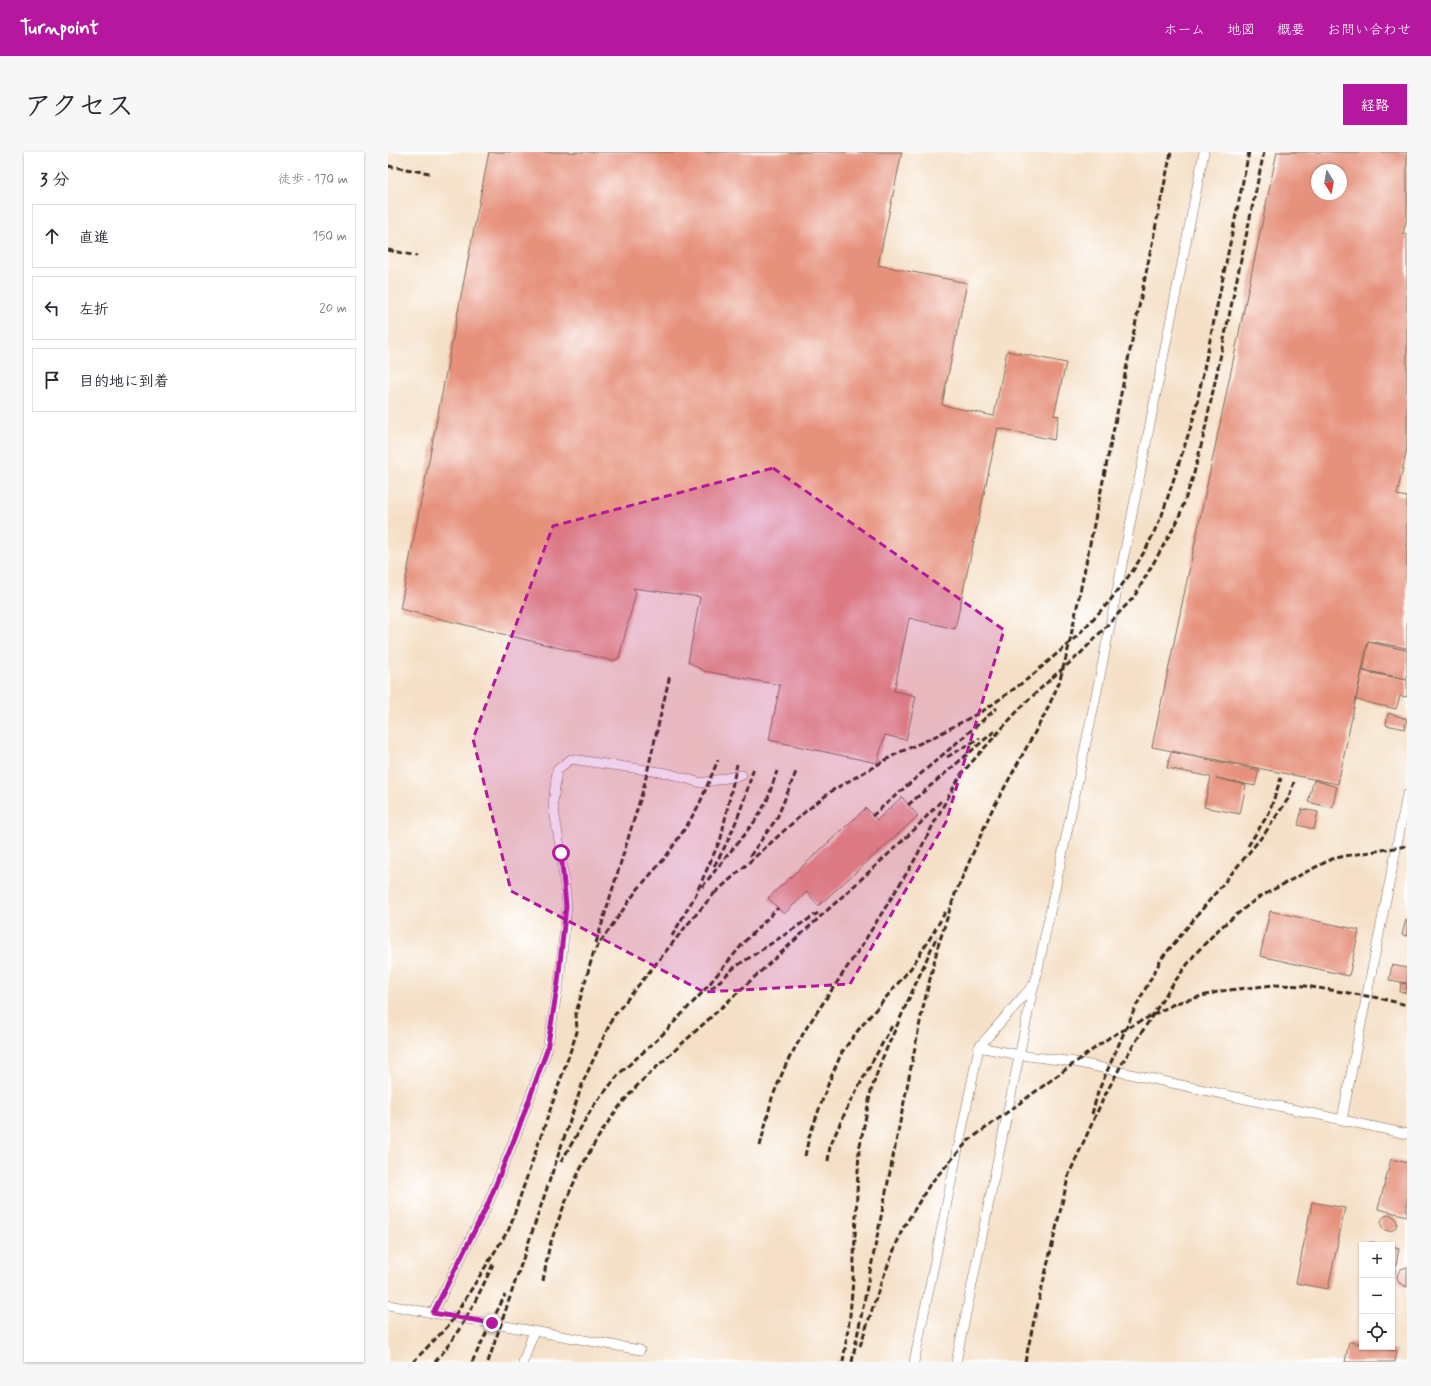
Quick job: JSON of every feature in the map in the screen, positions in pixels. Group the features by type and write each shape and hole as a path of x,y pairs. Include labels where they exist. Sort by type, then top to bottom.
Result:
{"lane":[{"path":"956,1362 1098,686 1204,152"},
{"path":"433,1313 487,1206 518,1130 547,1050 558,982 566,906 561,853 553,804 557,770 571,759 667,773 701,783 742,775"},
{"path":"1342,1119 1407,795"},
{"path":"914,1362 979,1047 1035,983"},
{"path":"979,1047 1020,1055 1075,1062 1407,1134"},
{"path":"388,1305 640,1350"},
{"path":"523,1362 534,1331"}],"highlighted area":[{"path":"773,468 1004,630 946,822 850,984 704,992 511,891 473,739 553,526"}],"building":[{"path":"489,152 902,152 878,265 967,283 942,405 994,416 1007,351 1066,363 1054,415 1059,416 1054,440 998,428 955,629 909,618 894,691 916,696 906,740 885,735 877,763 769,740 780,685 704,671 688,662 700,597 633,588 636,592 619,658 613,661 400,609"},
{"path":"1277,152 1407,152 1407,217 1403,234 1407,234 1407,449 1397,495 1407,497 1407,648 1368,641 1338,784 1152,747"},
{"path":"1368,642 1407,650 1407,679 1363,670"},
{"path":"1362,671 1407,680 1407,697 1400,696 1396,709 1356,700"},
{"path":"1388,713 1407,719 1405,729 1386,725"},
{"path":"1171,752 1259,770 1255,786 1216,778 1246,785 1240,814 1204,807 1211,777 1167,768"},
{"path":"1314,780 1337,787 1332,808 1308,802"},
{"path":"902,797 918,816 818,906 807,892 784,914 768,898 866,808 877,820"},
{"path":"1302,809 1318,812 1314,829 1298,825"},
{"path":"1270,911 1359,930 1349,976 1260,956"},
{"path":"1407,919 1407,936 1402,935"},
{"path":"1392,965 1407,968 1407,983 1389,980"},
{"path":"1401,983 1407,984 1407,993 1400,992"},
{"path":"1391,1159 1407,1163 1407,1216 1378,1209"},
{"path":"1312,1202 1345,1208 1328,1289 1296,1283"},
{"path":"1389,1215 1395,1217 1397,1223 1395,1229 1389,1231 1383,1229 1381,1223 1383,1217"},
{"path":"1395,1247 1399,1248 1395,1271"},
{"path":"1407,1267 1407,1287 1399,1283 1397,1278 1401,1269"},
{"path":"1349,1342 1359,1344 1359,1350 1397,1351 1395,1362 1345,1362"}],"railway":[{"path":"852,1362 922,1012 938,946 955,894 991,812 1046,712 1059,683 1068,650 1171,152"},
{"path":"715,893 806,811 833,790 898,753 932,738 986,709 1029,678 1074,639 1109,602 1134,569 1147,547 1162,515 1194,417 1249,152"},
{"path":"760,1146 772,1098 787,1062 807,1027 862,945 913,863 962,773 1023,705 1079,655 1134,597 1178,520 1193,477 1203,438 1264,152"},
{"path":"388,166 430,173"},
{"path":"388,250 417,256"},
{"path":"596,943 643,790 670,675"},
{"path":"872,816 997,708"},
{"path":"908,805 997,729"},
{"path":"947,757 980,738"},
{"path":"413,1362 449,1325 509,1229 577,1032 576,1013 594,951 637,890 665,858 686,827 699,805 718,760"},
{"path":"672,936 695,896 721,838 737,764"},
{"path":"714,866 727,842 737,818 754,767"},
{"path":"702,887 755,821 767,801 777,771"},
{"path":"750,856 777,818 796,772"},
{"path":"1248,846 1269,813 1281,778"},
{"path":"1092,1114 1098,1092 1135,1008 1162,958 1265,833 1288,799 1294,782"},
{"path":"543,1281 550,1244 579,1172 590,1150 603,1130 632,1091 882,860 915,829 941,801"},
{"path":"1025,1362 1069,1174 1105,1095 1124,1060 1170,988 1195,954 1220,928 1256,899 1304,873 1332,859 1407,846"},
{"path":"488,1362 583,1082 613,1017 718,889"},
{"path":"561,1162 594,1105 620,1073 659,1038 701,994 746,940 778,908"},
{"path":"805,1156 809,1137 829,1082 842,1052 859,1029 911,968 946,911"},
{"path":"711,989 735,967 818,913"},
{"path":"843,1362 850,1315 853,1280 859,1150 871,1091 882,1059 937,936"},
{"path":"860,1346 881,1283 902,1230 930,1184 968,1141 1110,1037 1176,1003 1221,991 1273,985 1306,986 1379,998 1407,1005"},
{"path":"828,1161 830,1146 849,1104 892,1026"},
{"path":"435,1362 461,1326 494,1262"},
{"path":"472,1362 505,1295"}],"route":[{"path":"492,1323 433,1313 487,1206 518,1130 547,1050 558,982 566,906 561,853"}]}
